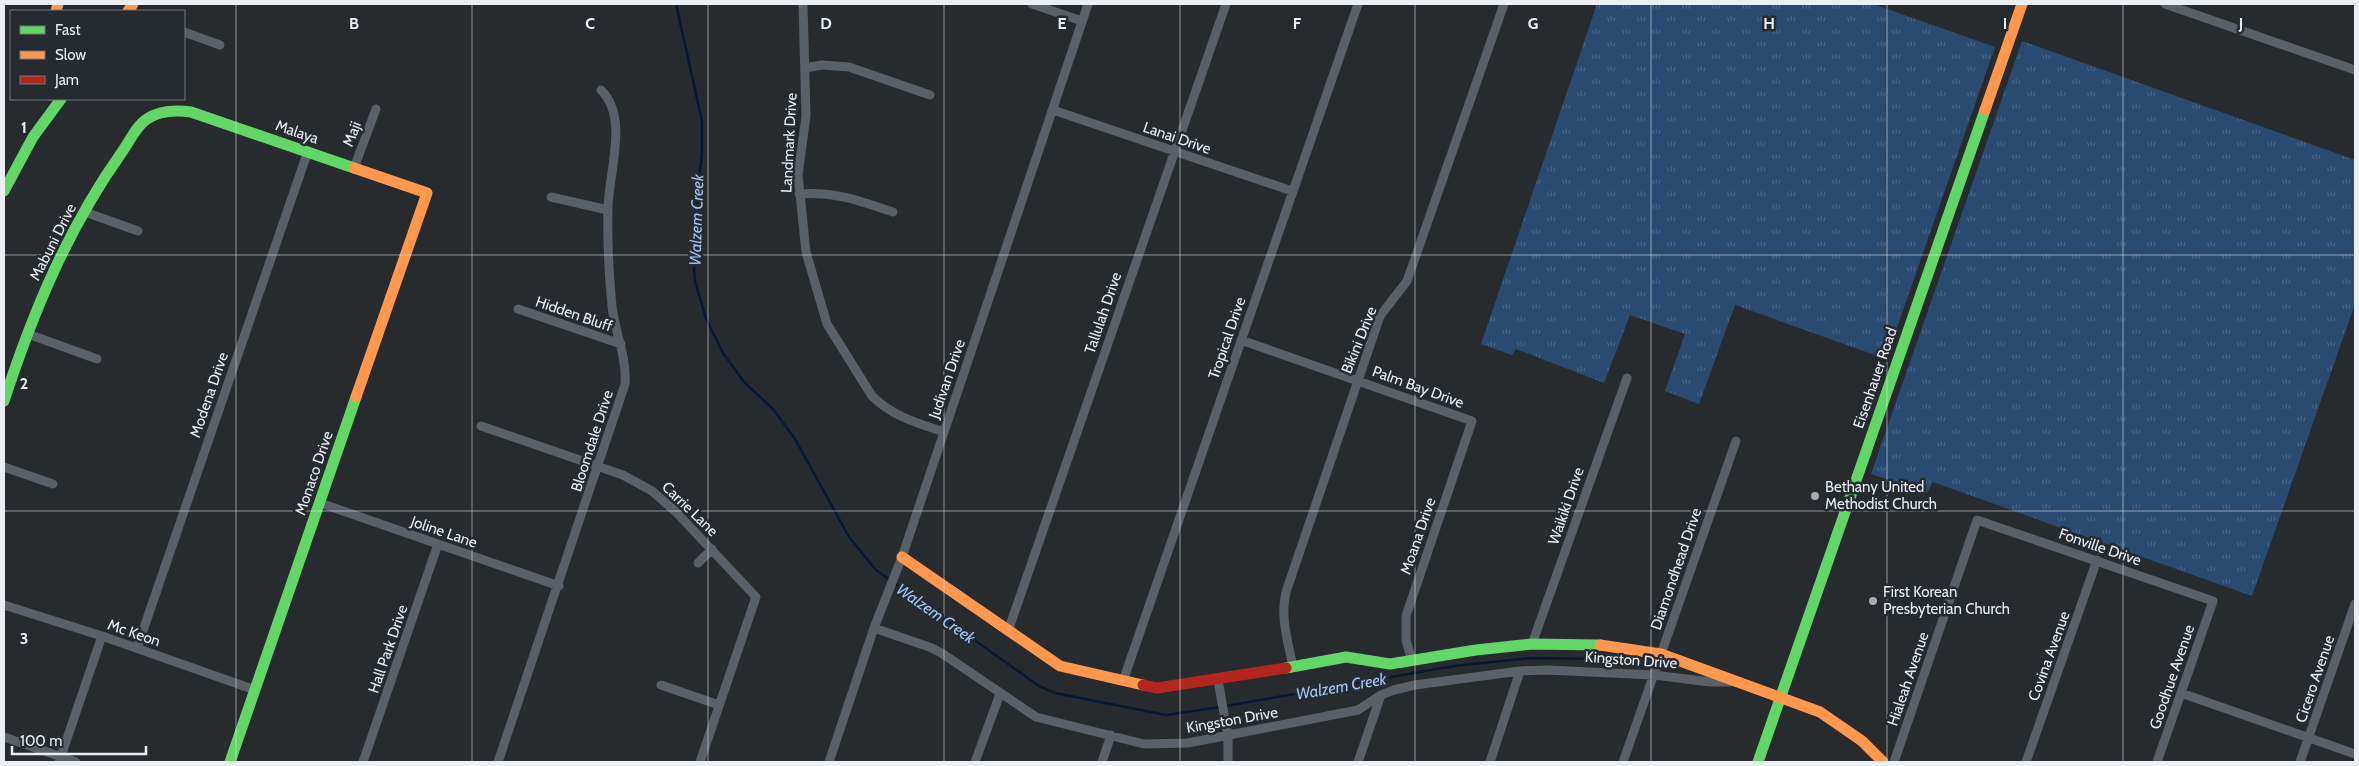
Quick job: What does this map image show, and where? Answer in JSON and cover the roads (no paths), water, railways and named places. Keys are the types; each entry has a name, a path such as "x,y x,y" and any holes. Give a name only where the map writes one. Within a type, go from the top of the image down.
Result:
{"street":[{"name":"Landmark Drive","path":"802,4 806,116 799,166 799,194 806,252 830,332 872,396 878,402 901,417 944,432"},
{"path":"1032,4 1082,21"},
{"name":"Judivan Drive","path":"829,762 874,628 902,557 1088,4"},
{"name":"Tallulah Drive","path":"1008,631 1173,151 1226,4"},
{"name":"Tropical Drive","path":"1123,681 1358,4"},
{"name":"Bikini Drive","path":"1293,667 1283,602 1380,316 1407,281 1504,4"},
{"name":"Eisenhauer Road","path":"1758,762 2022,4"},
{"path":"2165,4 2355,70"},
{"path":"185,32 220,45"},
{"path":"805,68 829,64 850,67 930,95"},
{"name":"Bloomdale Drive","path":"498,762 559,586 625,384 626,374 621,344 612,306 608,210 615,145 615,122 608,97 601,90"},
{"path":"4,191 33,137 60,100"},
{"name":"Maji","path":"354,168 376,109"},
{"name":"Malaya","path":"157,113 177,110 191,112 308,150 427,193"},
{"name":"Lanai Drive","path":"1053,110 1292,191"},
{"name":"Mabuni Drive","path":"4,397 52,274 95,192 145,120 157,113"},
{"name":"Modena Drive","path":"137,648 308,150"},
{"path":"799,194 825,192 893,212"},
{"name":"Monaco Drive","path":"230,762 427,193"},
{"path":"551,197 608,210"},
{"path":"85,212 138,231"},
{"name":"Hidden Bluff","path":"518,309 621,344"},
{"path":"28,334 97,359"},
{"name":"Palm Bay Drive","path":"1241,340 1472,421"},
{"name":"Waikiki Drive","path":"1532,644 1626,378"},
{"name":"Moana Drive","path":"1412,661 1406,640 1406,616 1472,421"},
{"name":"Carrie Lane","path":"480,426 623,475 652,491 712,550 756,597 719,704"},
{"name":"Diamondhead Drive","path":"1623,762 1736,441"},
{"path":"4,468 53,484"},
{"name":"Joline Lane","path":"320,503 559,586"},
{"name":"Fonville Drive","path":"1977,520 2213,601"},
{"name":"Hialeah Avenue","path":"1894,762 1977,520"},
{"name":"Hall Park Drive","path":"363,762 438,544"},
{"name":"Carrie Lane","path":"698,563 712,550"},
{"name":"Kingston Drive","path":"902,557 1060,666 1123,681 1157,688 1218,680 1346,657 1390,664 1476,650 1532,644 1612,645 1661,654 1712,671 1733,682 1820,712 1862,741 1883,762"},
{"name":"Covina Avenue","path":"2026,762 2098,560"},
{"name":"Goodhue Avenue","path":"2157,762 2213,601"},
{"name":"Cicero Avenue","path":"2300,762 2355,604"},
{"name":"Mc Keon","path":"4,605 102,636 255,690"},
{"name":"Kingston Drive","path":"874,628 932,648 1000,694 1043,720 1111,735 1133,742 1158,745 1188,743 1228,736 1358,710 1381,696 1415,686 1520,671 1547,670 1654,675 1710,682 1733,682"},
{"path":"60,760 102,636"},
{"path":"1490,762 1520,671"},
{"path":"1218,680 1228,736 1228,762"},
{"path":"661,685 719,704 700,762"},
{"path":"2181,693 2355,754"},
{"path":"975,762 1000,694"},
{"path":"1358,762 1381,696"},
{"path":"1102,762 1111,735"},
{"path":"4,737 60,760 76,762"}],"waterway":[{"name":"Walzem Creek","path":"676,4 702,121 702,154 692,241 695,281 706,319 723,353 744,382 773,409 795,439 849,537 876,570 1039,686 1055,693 1166,715 1221,707"},
{"name":"Walzem Creek","path":"1226,706 1454,666 1530,658 1603,659"}],"place":[{"name":"Bethany United Methodist Church","path":"1815,496"},
{"name":"First Korean Presbyterian Church","path":"1873,601"}]}
